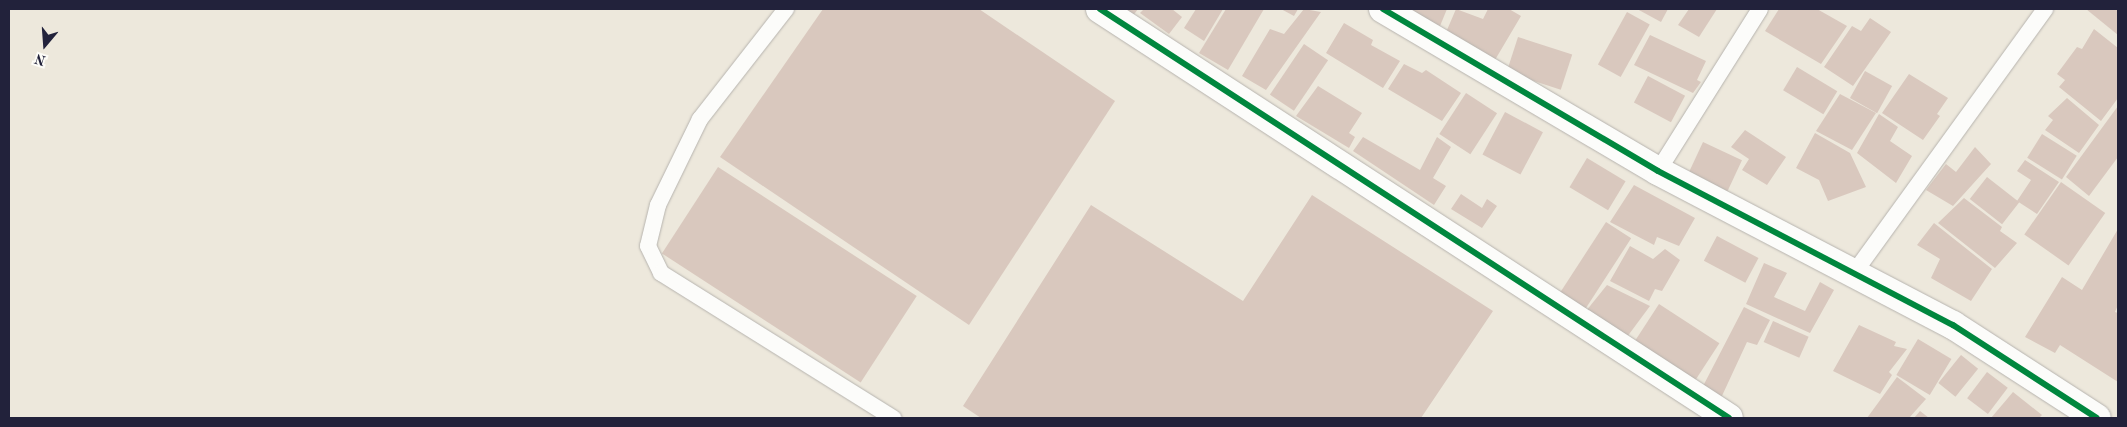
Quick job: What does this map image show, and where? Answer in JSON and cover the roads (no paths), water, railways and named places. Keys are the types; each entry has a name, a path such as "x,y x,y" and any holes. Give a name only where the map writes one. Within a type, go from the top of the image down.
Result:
{"street":[{"path":"1100,9 1729,418"},
{"path":"1383,9 1658,171 1953,325 2097,418"}],"lane":[{"path":"786,9 700,119 658,205 648,246 661,273 894,418"},
{"path":"1658,171 1760,9"},
{"path":"1854,273 2045,9"}]}
